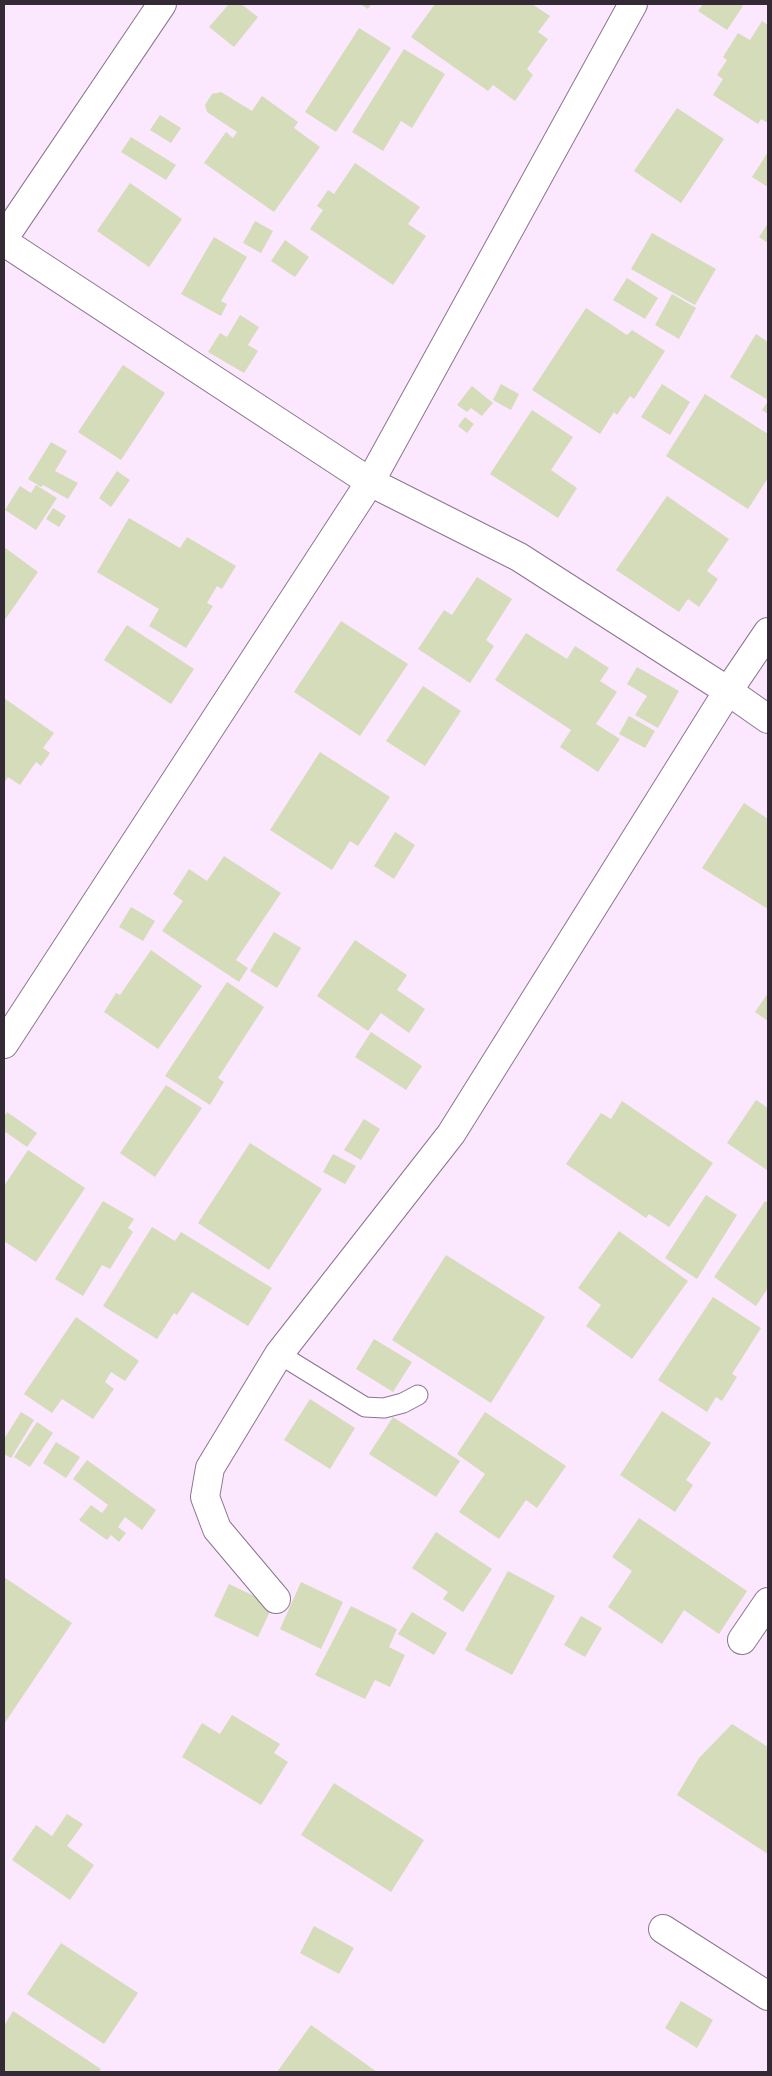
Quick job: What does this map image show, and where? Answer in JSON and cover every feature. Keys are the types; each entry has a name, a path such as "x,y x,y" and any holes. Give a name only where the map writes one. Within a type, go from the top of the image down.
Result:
{"street":[{"path":"162,4 4,240 370,482 519,557 728,691 768,719"},
{"path":"4,1044 370,482 633,4"},
{"path":"276,1599 217,1529 205,1497 210,1468 279,1354 451,1134 728,691 768,632"},
{"path":"742,1640 768,1602"},
{"path":"663,1929 768,1996"}],"lane":[{"path":"279,1354 365,1407 384,1408 403,1403 418,1396"}],"building":[{"path":"229,4 241,4 258,17 234,47 209,27"},
{"path":"360,4 371,4 368,9"},
{"path":"435,4 532,4 550,16 538,32 548,39 527,69 533,75 515,101 493,85 488,91 411,37"},
{"path":"703,4 739,4 743,6 727,30 698,11"},
{"path":"762,21 768,25 768,123 761,119 758,124 713,95 723,79 717,75 727,60 723,57 738,33 750,40"},
{"path":"359,28 391,48 336,132 305,112"},
{"path":"404,49 445,74 412,128 401,121 383,151 352,132"},
{"path":"221,92 252,111 262,96 298,122 294,128 320,147 274,212 204,163 226,132 233,138 237,132 207,112 205,105 212,94"},
{"path":"677,108 724,139 681,203 634,171"},
{"path":"160,115 181,128 171,143 150,130"},
{"path":"131,137 176,165 166,180 121,152"},
{"path":"768,152 768,187 752,177"},
{"path":"355,163 420,207 408,224 426,236 393,285 310,229 323,210 317,206 328,190 334,194"},
{"path":"130,183 182,219 149,267 97,231"},
{"path":"255,221 273,231 261,253 243,243"},
{"path":"768,223 768,243 759,237"},
{"path":"652,233 716,269 695,305 631,269"},
{"path":"214,237 247,257 221,301 227,304 221,316 181,294"},
{"path":"285,240 309,257 295,277 271,261"},
{"path":"627,278 658,298 645,319 613,300"},
{"path":"672,294 696,308 679,339 655,325"},
{"path":"586,308 627,335 632,330 665,351 634,399 630,396 617,415 614,412 600,434 532,390"},
{"path":"240,315 259,327 248,345 258,351 244,373 208,352 220,333 227,337"},
{"path":"756,334 768,342 768,400 730,377"},
{"path":"123,365 165,393 121,460 78,432"},
{"path":"501,384 519,394 511,410 493,400"},
{"path":"662,384 690,402 670,435 641,417"},
{"path":"472,386 493,403 482,416 471,408 467,412 457,405"},
{"path":"705,394 768,434 768,478 748,509 666,456"},
{"path":"768,401 768,414 762,410"},
{"path":"532,410 573,437 551,470 577,488 558,518 490,474"},
{"path":"465,417 474,424 467,433 458,426"},
{"path":"51,442 67,451 55,471 78,483 68,499 28,479"},
{"path":"117,471 130,480 111,507 99,498"},
{"path":"36,485 57,498 36,530 5,510 20,486 31,493"},
{"path":"667,496 729,539 707,571 718,579 699,607 688,599 679,612 616,570"},
{"path":"53,508 66,516 59,527 46,519"},
{"path":"129,518 180,548 187,537 236,566 222,589 217,586 207,603 213,606 186,648 149,626 159,609 97,572"},
{"path":"4,547 38,572 4,621"},
{"path":"477,577 512,599 486,640 494,646 470,683 418,649 444,610 452,615"},
{"path":"341,621 408,664 360,736 294,692"},
{"path":"127,625 194,669 171,704 104,660"},
{"path":"526,633 567,659 575,646 609,668 600,681 617,692 596,724 620,739 598,772 560,747 571,730 495,680"},
{"path":"637,667 679,691 658,728 635,715 647,696 627,684"},
{"path":"423,686 461,711 425,766 386,741"},
{"path":"4,698 54,733 43,748 50,753 41,766 36,762 20,785 8,777 4,783"},
{"path":"629,716 655,731 645,748 619,734"},
{"path":"320,752 390,797 358,846 350,841 332,870 270,830"},
{"path":"744,803 768,819 768,909 702,868"},
{"path":"395,832 415,845 394,879 374,866"},
{"path":"224,856 281,893 236,960 248,968 239,982 162,931 183,901 173,894 189,869 207,881"},
{"path":"131,907 155,921 143,941 119,927"},
{"path":"274,932 301,948 277,988 250,971"},
{"path":"355,940 407,975 397,990 425,1009 409,1033 381,1013 368,1031 317,996"},
{"path":"151,950 202,986 158,1049 104,1012 116,993 120,995"},
{"path":"227,982 264,1007 218,1078 224,1082 210,1105 165,1076"},
{"path":"768,993 768,1021 755,1012"},
{"path":"371,1032 422,1066 406,1090 355,1057"},
{"path":"166,1085 202,1108 155,1177 120,1153"},
{"path":"756,1100 768,1108 767,1170 727,1143"},
{"path":"622,1101 713,1163 669,1227 649,1214 646,1218 566,1164 601,1113 611,1119"},
{"path":"7,1112 37,1133 27,1147 4,1131 4,1117"},
{"path":"364,1119 380,1129 361,1160 344,1150"},
{"path":"250,1143 322,1189 269,1270 198,1223"},
{"path":"28,1150 85,1188 36,1262 4,1241 4,1186"},
{"path":"333,1154 356,1166 345,1184 323,1172"},
{"path":"706,1195 737,1215 697,1279 665,1258"},
{"path":"103,1201 134,1219 128,1228 133,1232 110,1269 102,1265 83,1296 55,1279"},
{"path":"765,1201 768,1203 768,1288 756,1306 714,1277"},
{"path":"152,1227 175,1241 181,1232 272,1288 248,1326 192,1292 177,1315 174,1313 157,1339 103,1306"},
{"path":"619,1231 688,1281 632,1359 586,1326 601,1305 578,1288"},
{"path":"446,1255 545,1317 491,1403 392,1340"},
{"path":"713,1297 761,1328 732,1374 737,1377 722,1401 716,1397 707,1412 658,1380"},
{"path":"76,1317 139,1361 125,1381 111,1372 105,1382 114,1389 93,1419 62,1399 52,1413 24,1394"},
{"path":"374,1339 412,1362 393,1392 356,1369"},
{"path":"310,1399 355,1428 330,1469 284,1440"},
{"path":"662,1411 711,1443 686,1480 693,1485 675,1512 620,1475"},
{"path":"21,1412 34,1420 11,1458 4,1454 4,1439"},
{"path":"485,1412 566,1466 537,1508 526,1500 499,1539 459,1512 485,1474 457,1454"},
{"path":"393,1417 460,1461 436,1497 369,1454"},
{"path":"37,1422 53,1433 30,1467 14,1457"},
{"path":"56,1442 80,1457 66,1478 43,1463"},
{"path":"87,1460 156,1510 142,1530 125,1517 118,1527 126,1533 119,1542 111,1535 107,1540 79,1520 91,1505 102,1513 108,1505 73,1479"},
{"path":"639,1518 747,1591 719,1634 684,1610 662,1644 608,1607 632,1571 612,1557"},
{"path":"436,1532 492,1569 463,1612 443,1599 448,1592 412,1568"},
{"path":"508,1571 555,1596 512,1675 465,1650"},
{"path":"4,1577 72,1623 4,1724"},
{"path":"301,1582 343,1602 321,1649 280,1629"},
{"path":"229,1584 273,1605 258,1637 214,1616"},
{"path":"351,1606 397,1629 389,1647 405,1655 390,1687 375,1680 365,1699 315,1675"},
{"path":"412,1612 447,1633 434,1655 398,1634"},
{"path":"581,1616 602,1628 585,1657 564,1645"},
{"path":"232,1715 280,1744 274,1753 288,1762 261,1805 182,1757 202,1723 220,1734"},
{"path":"732,1724 768,1747 768,1854 677,1795 699,1758"},
{"path":"334,1783 424,1840 391,1892 301,1835"},
{"path":"67,1814 83,1824 67,1846 94,1865 70,1900 12,1860 36,1825 52,1836"},
{"path":"314,1926 354,1948 339,1974 300,1953"},
{"path":"61,1943 138,1993 104,2044 27,1994"},
{"path":"681,2001 713,2020 697,2048 665,2028"},
{"path":"13,2011 101,2069 99,2072 4,2072 4,2026"},
{"path":"311,2025 377,2072 277,2072"}]}
